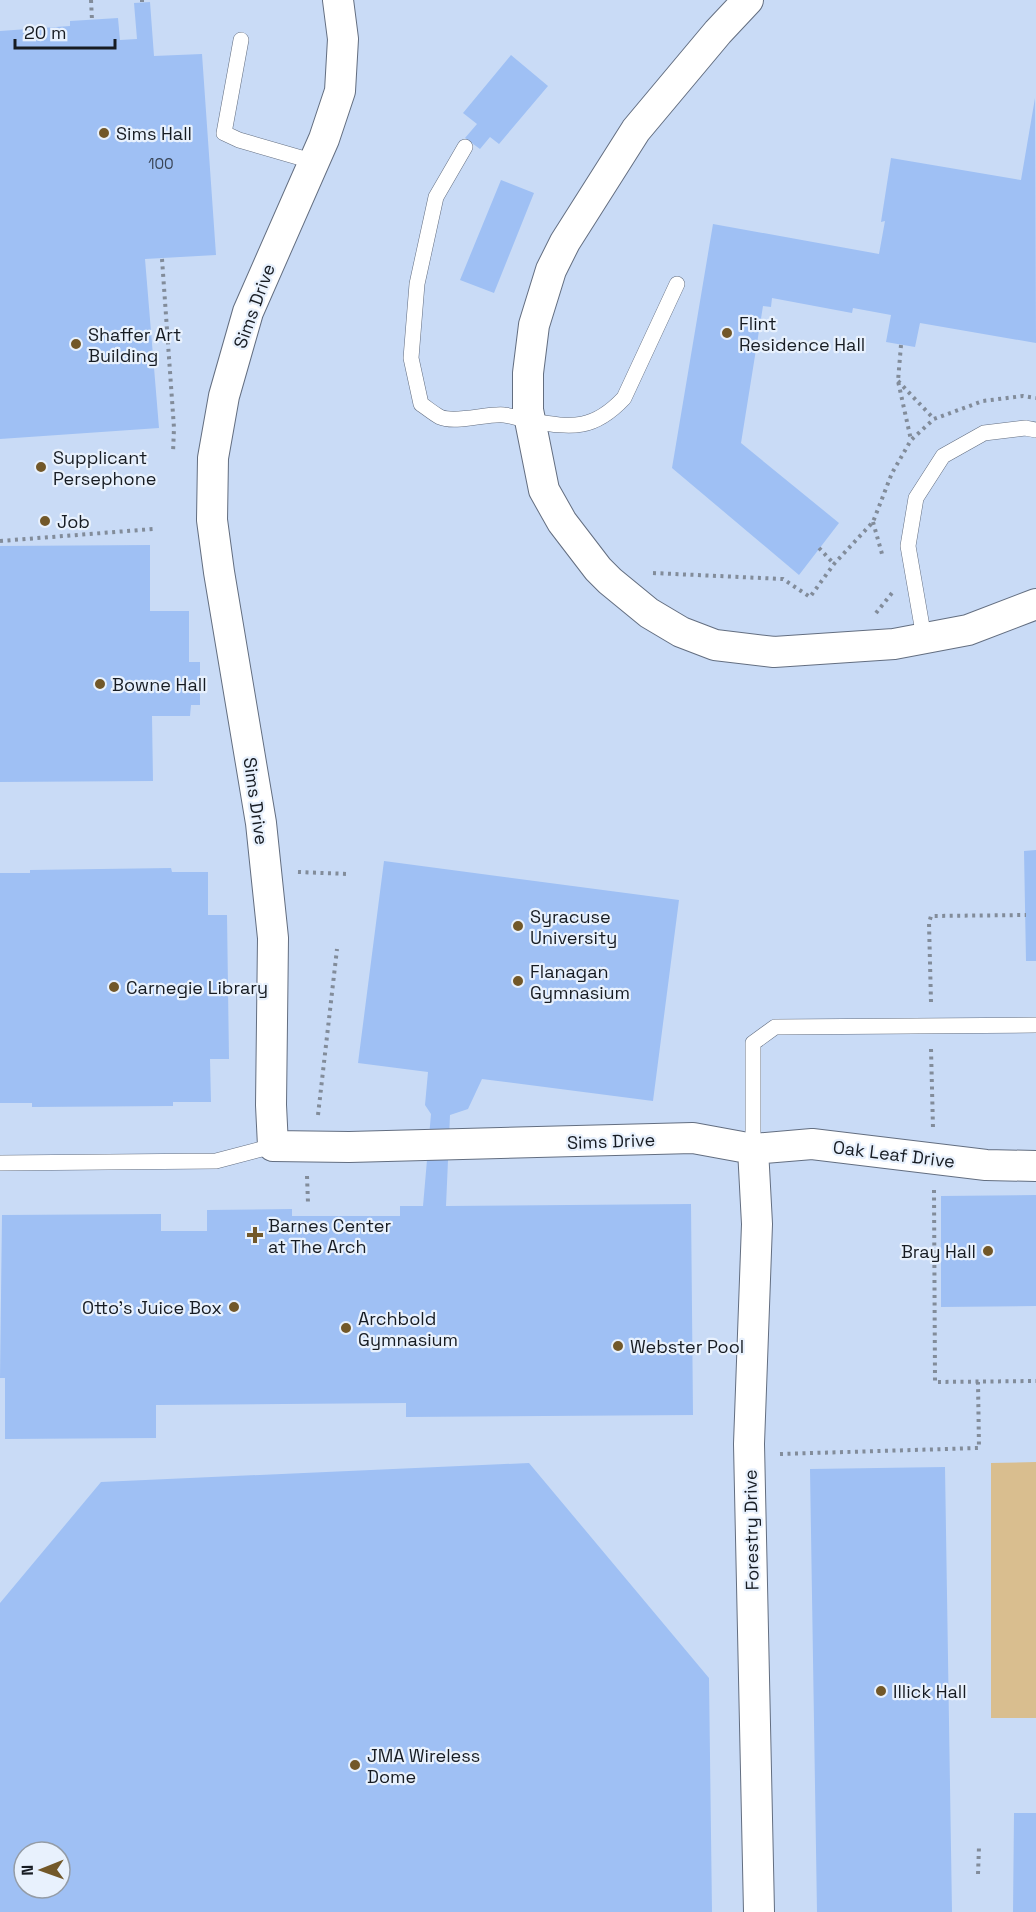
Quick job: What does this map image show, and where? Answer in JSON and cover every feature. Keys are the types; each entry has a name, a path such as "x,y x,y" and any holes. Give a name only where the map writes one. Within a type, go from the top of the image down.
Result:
{"street":[{"name":"Sims Drive","path":"338,0 343,39 340,91 315,162 248,312 224,396 213,458 213,531 261,823 273,938 271,1105 273,1146 349,1147 693,1138 753,1149"},
{"path":"748,0 718,32 636,130 565,242 551,270 534,325 528,373 528,410 544,490 562,522 610,581 649,613 681,632 715,645 774,652 894,644 968,630 1036,604"},
{"name":"Oak Leaf Drive","path":"753,1149 812,1144 986,1165 1036,1166"},
{"name":"Forestry Drive","path":"753,1149 757,1224 749,1454 759,1912"}],"lane":[{"path":"241,40 224,133 239,140 315,162"},
{"path":"465,147 436,197 417,284 411,358 421,404 442,418 504,415 570,426 592,422 610,413 624,398 677,284"},
{"path":"924,638 908,546 916,498 943,456 984,433 1025,428 1036,430"},
{"path":"753,1149 753,1043 775,1027 1036,1025"},
{"path":"0,1163 216,1161 273,1146"}],"path":[{"path":"91,0 92,20"},
{"path":"162,259 174,428 172,453"},
{"path":"901,345 898,381 911,440"},
{"path":"898,381 934,420"},
{"path":"652,573 783,579 810,597 834,564 873,522 892,473 911,440 934,420 983,401 1023,396 1036,398"},
{"path":"873,522 884,563"},
{"path":"0,541 153,529"},
{"path":"819,548 834,564"},
{"path":"872,619 892,593 890,583"},
{"path":"294,872 349,874"},
{"path":"933,1159 932,971 928,923 931,916 1026,915"},
{"path":"318,1119 337,949"},
{"path":"307,1175 308,1203"},
{"path":"934,1215 935,1382 1036,1381"},
{"path":"749,1454 800,1455 979,1448 978,1382"},
{"path":"978,1874 979,1847"}],"shaded area":[{"name":"Syracuse University","path":"0,0 1036,0 1036,1912 0,1912"},
{"path":"1036,1462 1036,1718 991,1718 991,1463"}],"building":[{"path":"150,2 154,56 202,54 216,255 145,259 159,428 0,439 0,31 70,26 70,21 118,18 120,40 137,39 134,3"},
{"path":"511,55 548,86 499,144 490,137 480,149 465,138 477,124 463,113"},
{"name":"Flint Residence Hall","path":"1035,98 1036,343 920,323 915,347 886,342 891,315 853,308 852,313 772,298 771,307 763,306 741,443 839,523 799,575 672,468 713,224 879,254 885,221 881,222 891,158 1021,180"},
{"path":"501,180 534,193 494,293 460,280"},
{"name":"Bowne Hall","path":"150,545 150,611 189,611 189,662 200,662 200,705 191,705 190,716 152,716 153,781 0,782 0,546"},
{"path":"1036,850 1036,961 1026,961 1024,851"},
{"name":"Archbold Gymnasium","path":"384,861 679,900 653,1101 482,1079 468,1109 450,1115 446,1206 691,1204 693,1415 406,1417 406,1403 156,1405 156,1438 5,1439 5,1378 0,1378 2,1215 161,1214 161,1231 207,1231 207,1210 292,1209 292,1216 400,1216 400,1206 423,1206 431,1114 425,1105 428,1072 358,1063"},
{"name":"Carnegie Library","path":"171,868 172,872 208,872 208,915 227,915 229,1059 210,1059 211,1102 173,1102 173,1106 32,1107 32,1103 0,1103 0,873 30,873 30,870"},
{"name":"Bray Hall","path":"1036,1195 1036,1306 941,1307 941,1196"},
{"name":"JMA Wireless Dome","path":"529,1463 709,1678 712,1912 0,1912 0,1603 101,1482"},
{"name":"Illick Hall","path":"945,1467 952,1912 817,1912 810,1469"},
{"path":"1014,1813 1036,1813 1036,1912 1013,1912"}],"place":[{"name":"Sims Hall","path":"104,133"},
{"name":"Flint Residence Hall","path":"727,333"},
{"name":"Shaffer Art Building","path":"76,344"},
{"name":"Supplicant Persephone","path":"41,467"},
{"name":"Job","path":"45,521"},
{"name":"Bowne Hall","path":"100,684"},
{"name":"Syracuse University","path":"518,926"},
{"name":"Flanagan Gymnasium","path":"518,981"},
{"name":"Carnegie Library","path":"114,987"},
{"name":"Barnes Center at The Arch","path":"255,1235"},
{"name":"Bray Hall","path":"988,1251"},
{"name":"Otto's Juice Box","path":"234,1307"},
{"name":"Archbold Gymnasium","path":"346,1328"},
{"name":"Webster Pool","path":"618,1346"},
{"name":"Illick Hall","path":"881,1691"},
{"name":"JMA Wireless Dome","path":"355,1765"}]}
